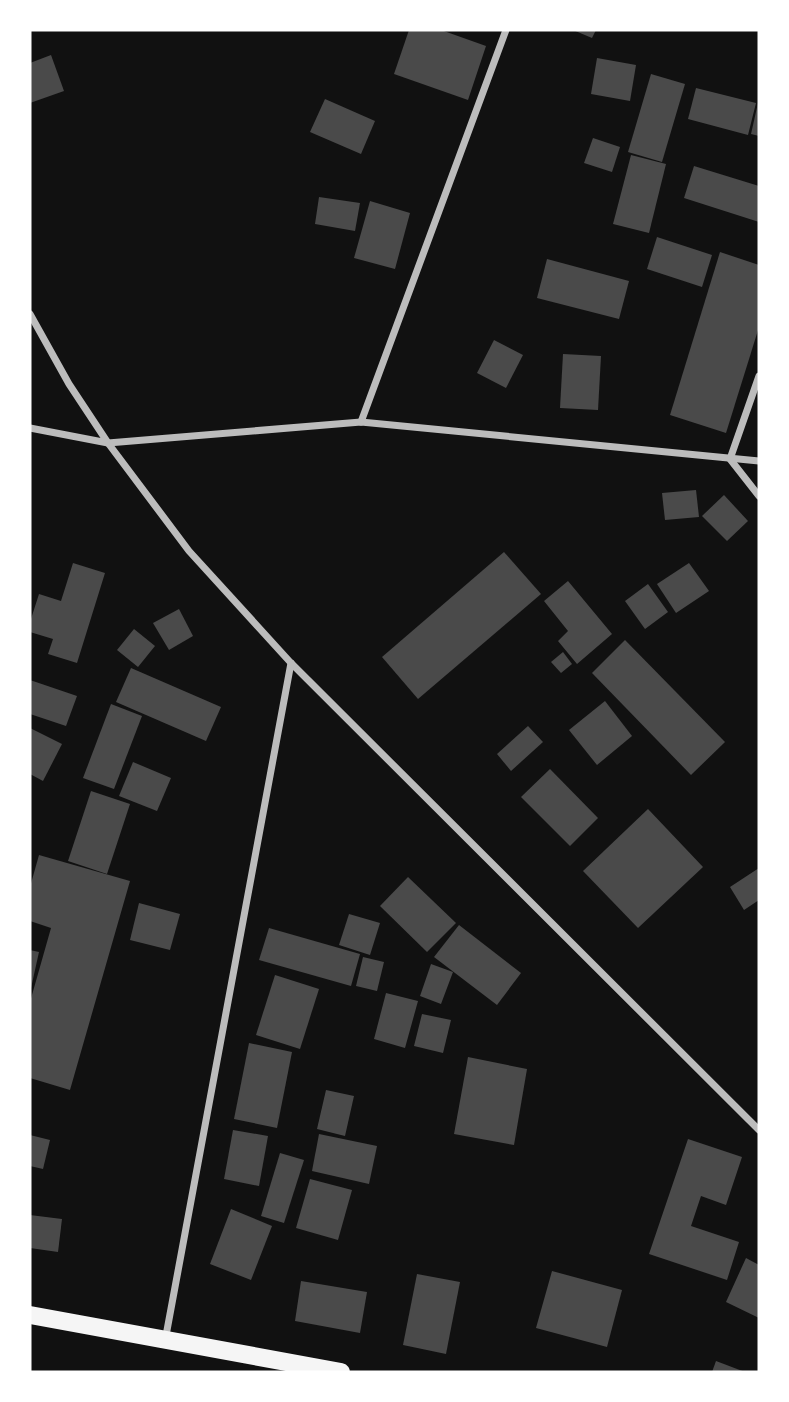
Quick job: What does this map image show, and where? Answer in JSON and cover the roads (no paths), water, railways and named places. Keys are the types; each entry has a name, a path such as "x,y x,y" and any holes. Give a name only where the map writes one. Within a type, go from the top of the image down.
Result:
{"main road":[{"path":"30,1315 341,1372"}],"street":[{"path":"361,422 506,30"},
{"path":"30,314 69,384 108,443 189,551 291,663 759,1130"},
{"path":"730,459 759,376"},
{"path":"30,428 108,443 361,422 759,461"},
{"path":"730,459 759,496"},
{"path":"165,1341 291,663"}]}
